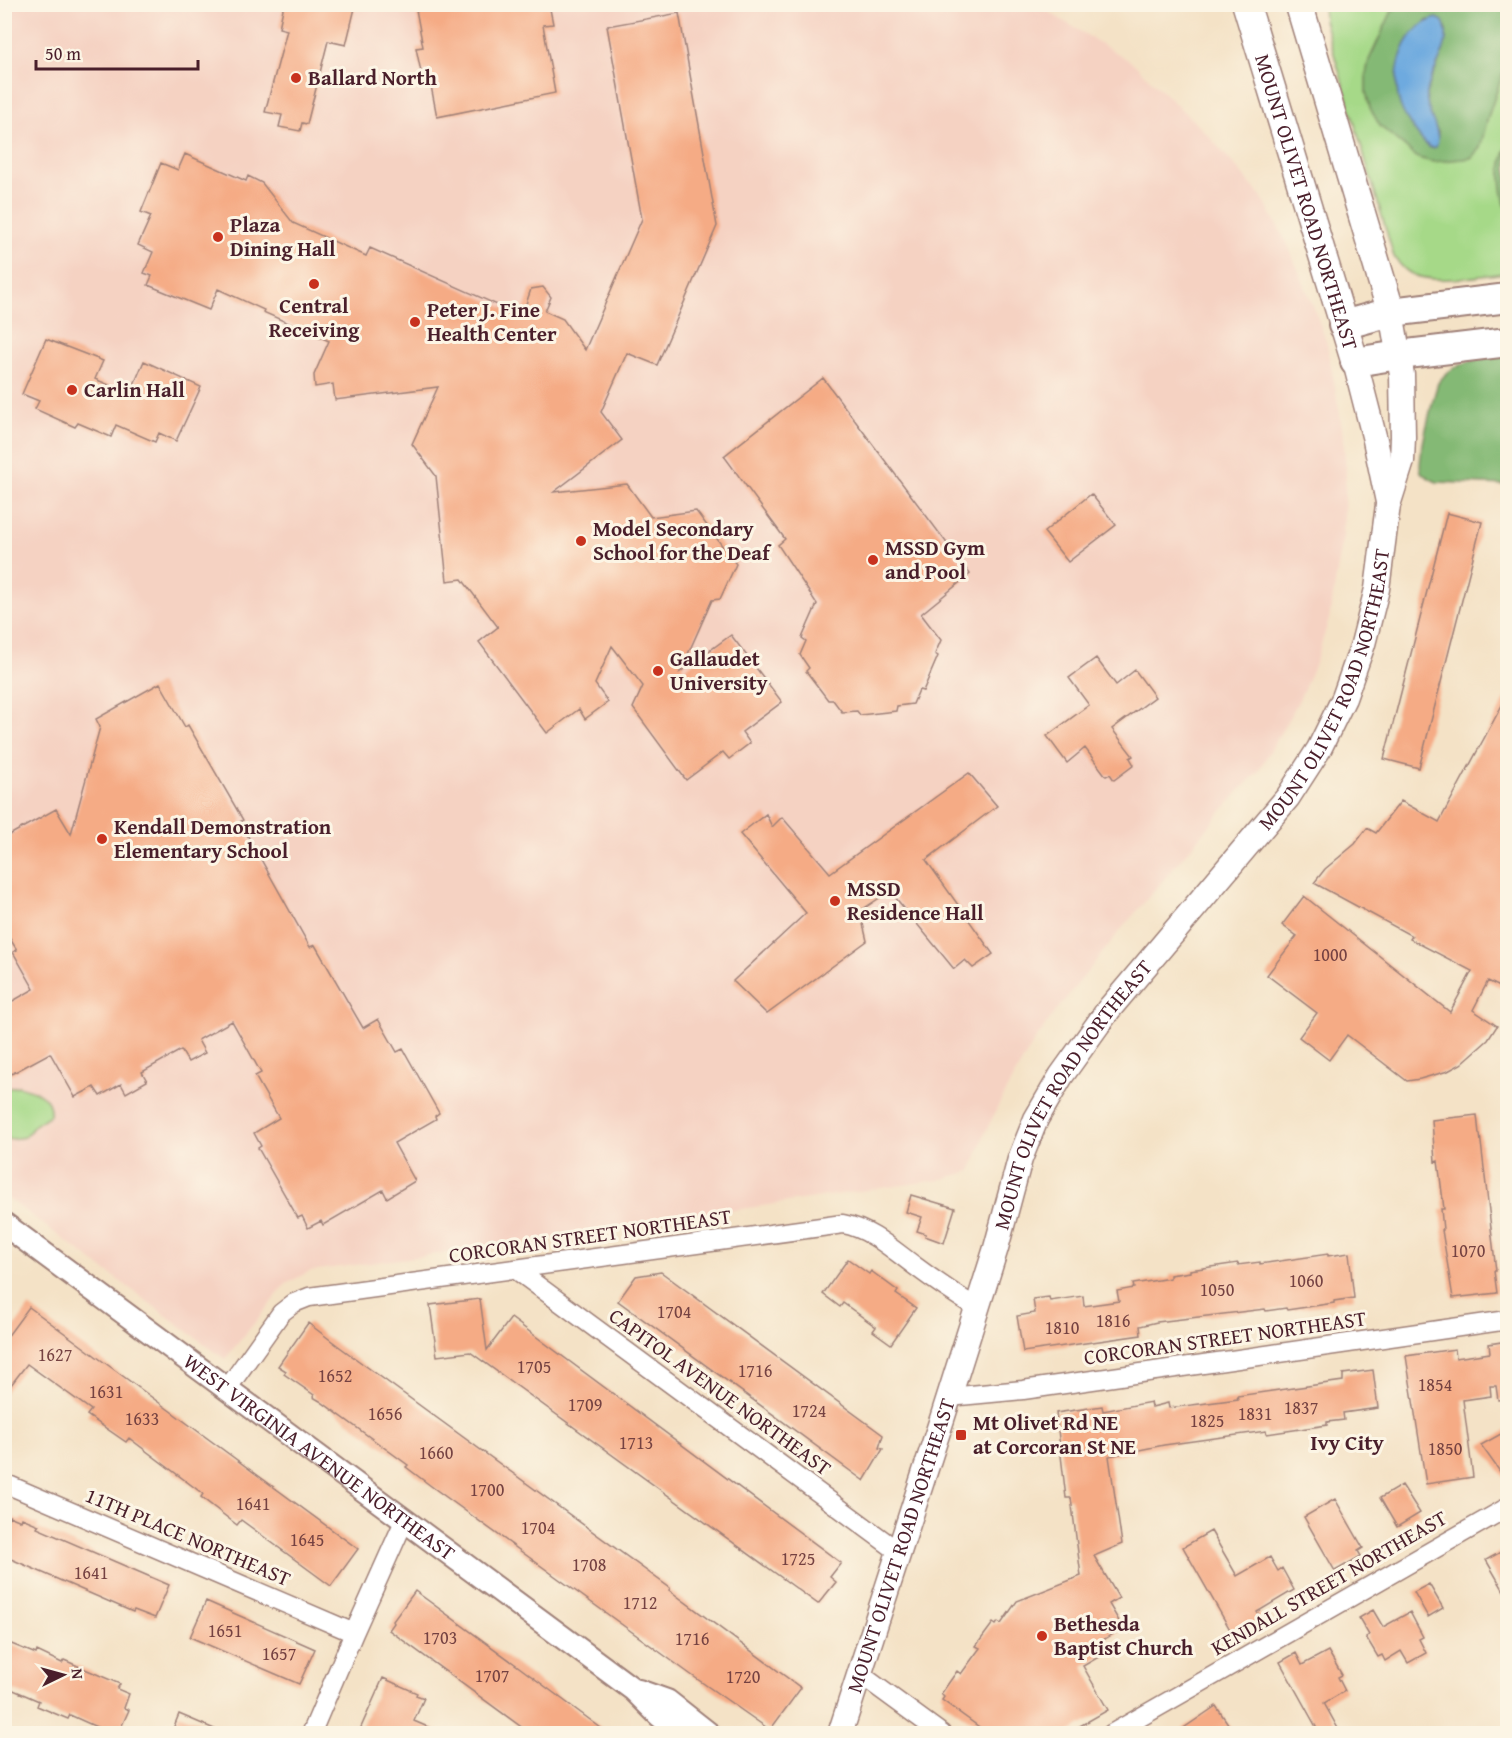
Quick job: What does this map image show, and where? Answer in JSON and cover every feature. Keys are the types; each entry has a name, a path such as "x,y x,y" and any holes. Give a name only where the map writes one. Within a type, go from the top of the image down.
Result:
{"highway":[{"path":"1343,325 1391,312 1508,298"},
{"path":"1354,362 1508,342"}],"main road":[{"name":"MOUNT OLIVET ROAD NORTHEAST","path":"1246,4 1354,362 1388,505"},
{"name":"MOUNT OLIVET ROAD NORTHEAST","path":"840,1734 977,1308 1020,1159 1048,1096 1108,1009 1288,797 1332,724 1355,669 1371,617 1382,562 1388,505 1402,461 1403,408 1399,355 1391,312 1299,4"}],"street":[{"name":"WEST VIRGINIA AVENUE NORTHEAST","path":"4,1224 634,1690 682,1734"},
{"name":"CORCORAN STREET NORTHEAST","path":"227,1389 281,1313 294,1303 309,1297 843,1224 855,1226 874,1236 945,1288 977,1308"},
{"name":"CAPITOL AVENUE NORTHEAST","path":"515,1269 899,1552"},
{"name":"CORCORAN STREET NORTHEAST","path":"949,1397 1023,1390 1508,1320"},
{"name":"11TH PLACE NORTHEAST","path":"4,1483 354,1633"},
{"name":"KENDALL STREET NORTHEAST","path":"1111,1734 1508,1507"},
{"path":"311,1734 405,1520"},
{"path":"860,1674 942,1734"},
{"name":"WEST VIRGINIA AVENUE NORTHEAST","path":"634,1690 667,1701 709,1734"}],"shaded area":[{"name":"Gallaudet University","path":"5,5 1037,5 1133,63 1208,135 1261,196 1287,243 1327,344 1342,427 1346,467 1343,537 1329,619 1316,661 1298,702 1258,772 1239,791 1119,932 1053,1015 1033,1043 1003,1096 985,1133 971,1171 939,1180 513,1244 310,1271 286,1284 225,1359 5,1196"}],"green space":[{"path":"1323,5 1507,5 1508,147 1501,171 1508,218 1507,273 1457,279 1431,279 1410,273 1394,257 1324,20"},
{"path":"1398,5 1498,5 1508,17 1506,64 1480,148 1471,158 1433,162 1418,158 1380,126 1370,108 1366,92 1369,60 1392,11","holes":["1428,20 1446,27 1442,54 1428,90 1427,102 1430,116 1438,132 1436,147 1431,148 1427,145 1410,38"]},
{"path":"1507,147 1507,212 1501,179 1502,163"},
{"path":"1507,355 1507,485 1437,482 1421,472 1421,456 1426,429 1438,383 1452,369 1460,365 1478,359"},
{"path":"18,1086 41,1094 48,1103 50,1115 35,1125 25,1137 5,1140 5,1089"}],"water":[{"path":"1437,18 1443,21 1446,39 1427,93 1428,108 1438,135 1436,147 1431,148 1420,138 1404,114 1397,85 1401,56 1406,43 1425,23"}],"building":[{"name":"Ballard North","path":"284,4 356,4 346,45 328,41 307,124 302,123 300,131 279,127 282,115 265,112 287,30 279,28"},
{"path":"415,4 549,4 553,24 543,25 555,93 437,117 428,70 421,72 416,48 423,47"},
{"path":"679,13 717,226 657,365 627,353 601,412 622,440 554,492 627,484 651,517 696,511 736,564 720,599 712,600 680,672 731,635 782,702 742,732 750,743 729,759 723,752 686,780 633,708 643,686 612,646 595,684 608,702 585,719 579,709 547,733 479,642 498,627 462,579 447,581 436,476 412,444 438,387 335,400 333,384 315,387 314,375 329,341 218,289 209,310 148,285 152,276 144,273 153,252 138,245 151,216 141,212 161,163 178,170 185,154 246,181 248,176 262,183 293,223 366,256 370,248 522,316 531,289 543,287 551,297 545,311 563,319 585,350 642,219 607,26"},
{"name":"Carlin Hall","path":"46,339 103,361 95,379 130,394 144,361 201,387 176,441 159,433 155,442 116,425 111,437 78,423 75,427 35,409 39,401 22,394"},
{"name":"MSSD Gym and Pool","path":"823,378 970,574 921,614 941,640 935,654 938,656 923,691 919,690 913,704 897,706 896,711 860,715 857,711 842,712 833,700 828,700 806,671 809,668 800,655 806,641 802,638 817,604 778,545 785,539 724,456"},
{"path":"1091,494 1116,525 1068,562 1044,532"},
{"path":"1447,513 1482,522 1419,768 1384,759"},
{"path":"1096,658 1116,685 1135,670 1155,697 1112,729 1133,756 1130,758 1134,765 1114,780 1110,774 1106,776 1085,748 1067,763 1047,736 1089,705 1069,678"},
{"path":"160,683 185,727 188,725 243,820 240,822 310,947 315,945 363,1028 378,1019 397,1052 403,1049 439,1113 435,1116 436,1119 394,1143 415,1181 387,1198 383,1190 323,1225 321,1221 308,1228 302,1216 298,1218 258,1148 261,1146 254,1133 279,1118 255,1076 261,1073 232,1021 198,1040 205,1053 188,1062 181,1050 142,1072 147,1081 126,1093 121,1084 100,1096 94,1087 75,1097 50,1053 4,1078 4,1006 34,989 13,952 17,950 4,929 4,838 56,809 71,834 100,727 96,719"},
{"path":"1508,694 1508,991 1488,981 1473,1010 1497,1026 1488,1040 1461,1064 1448,1071 1420,1079 1407,1081 1347,1035 1329,1060 1299,1037 1317,1013 1267,975 1297,936 1282,925 1304,896 1450,1012 1472,971 1410,939 1412,936 1314,883 1325,869 1355,844 1367,828 1376,833 1401,801 1439,822"},
{"name":"MSSD Residence Hall","path":"969,773 997,806 926,860 993,954 973,968 965,960 954,969 890,891 860,911 867,941 767,1014 733,981 806,913 740,834 766,814 772,827 782,817 830,873"},
{"path":"1477,1115 1497,1293 1453,1298 1442,1230 1441,1209 1444,1209 1438,1161 1435,1162 1432,1120"},
{"path":"911,1195 955,1208 944,1243 917,1231 922,1217 906,1212"},
{"path":"1349,1253 1354,1298 1287,1310 1286,1308 1266,1311 1265,1309 1157,1322 1140,1326 1141,1335 1023,1352 1017,1316 1035,1313 1033,1299 1049,1297 1050,1301 1083,1296 1084,1306 1119,1301 1117,1291 1134,1288 1133,1284 1170,1278 1170,1275 1190,1272 1190,1270 1238,1263 1238,1265 1260,1262 1260,1264"},
{"path":"848,1259 869,1274 871,1271 898,1291 896,1294 916,1308 891,1344 873,1331 876,1327 843,1303 840,1307 823,1294"},
{"path":"661,1272 883,1435 879,1448 883,1449 864,1481 618,1301 636,1276"},
{"path":"480,1299 487,1350 511,1318 841,1563 830,1577 836,1582 818,1604 470,1352 437,1356 430,1305"},
{"path":"29,1307 358,1549 331,1586 241,1520 237,1525 201,1497 203,1494 129,1438 126,1442 87,1415 91,1410 27,1364 4,1394 4,1341"},
{"path":"308,1323 670,1588 669,1590 801,1688 770,1730 431,1486 406,1467 408,1465 284,1374 286,1371 278,1366"},
{"path":"1508,1341 1508,1399 1498,1400 1496,1386 1490,1386 1491,1396 1463,1400 1473,1477 1426,1484 1406,1356 1455,1349 1456,1358 1490,1353 1489,1344"},
{"path":"1373,1370 1378,1408 1343,1413 1344,1420 1327,1422 1327,1425 1267,1434 1266,1431 1164,1445 1109,1456 1122,1544 1094,1556 1119,1598 1109,1604 1123,1628 1103,1640 1109,1651 1083,1666 1108,1710 1066,1734 989,1734 942,1700 944,1697 941,1694 957,1671 961,1674 980,1648 976,1646 993,1623 1001,1624 1017,1601 1081,1576 1071,1498 1066,1498 1056,1413 1102,1406 1103,1411 1151,1402 1152,1407 1168,1403 1169,1408 1238,1399 1237,1396 1343,1381 1343,1374"},
{"path":"1508,1430 1508,1483 1481,1445"},
{"path":"1402,1485 1420,1513 1397,1527 1380,1498"},
{"path":"1335,1499 1363,1548 1358,1551 1361,1556 1335,1571 1304,1517"},
{"path":"9,1516 21,1521 22,1518 39,1525 37,1528 169,1585 155,1618 134,1610 133,1612 4,1556 4,1527"},
{"path":"1211,1531 1237,1576 1270,1557 1278,1571 1282,1568 1294,1590 1257,1612 1264,1624 1236,1640 1183,1547"},
{"path":"1508,1548 1508,1598 1486,1560"},
{"path":"1429,1584 1443,1608 1428,1617 1414,1592"},
{"path":"415,1591 609,1734 531,1734 389,1630"},
{"path":"206,1601 315,1649 299,1684 190,1637"},
{"path":"1373,1610 1383,1627 1410,1612 1423,1637 1419,1639 1426,1653 1408,1663 1401,1651 1385,1661 1382,1655 1378,1657 1366,1637 1369,1635 1359,1618"},
{"path":"4,1641 36,1654 37,1651 62,1663 64,1660 120,1684 117,1689 129,1694 124,1708 129,1710 118,1734 112,1734 70,1715 68,1719 37,1706 39,1701 4,1686"},
{"path":"1328,1651 1342,1675 1338,1677 1345,1691 1324,1703 1341,1734 1320,1734 1280,1662 1296,1653 1302,1665"},
{"path":"383,1678 424,1698 414,1721 444,1734 358,1734"},
{"path":"1216,1706 1235,1734 1175,1734"},
{"path":"179,1714 226,1734 171,1734"}],"place":[{"name":"Ballard North","path":"296,78"},
{"name":"Plaza Dining Hall","path":"218,237"},
{"name":"Central Receiving","path":"314,284"},
{"name":"Peter J. Fine Health Center","path":"415,322"},
{"name":"Carlin Hall","path":"72,390"},
{"name":"Model Secondary School for the Deaf","path":"581,541"},
{"name":"MSSD Gym and Pool","path":"873,560"},
{"name":"Gallaudet University","path":"658,671"},
{"name":"Kendall Demonstration Elementary School","path":"102,839"},
{"name":"MSSD Residence Hall","path":"835,901"},
{"name":"Mt Olivet Rd NE at Corcoran St NE","path":"961,1435"},
{"name":"Bethesda Baptist Church","path":"1042,1636"}],"district":[{"name":"Ivy City","path":"1347,1442"}]}
